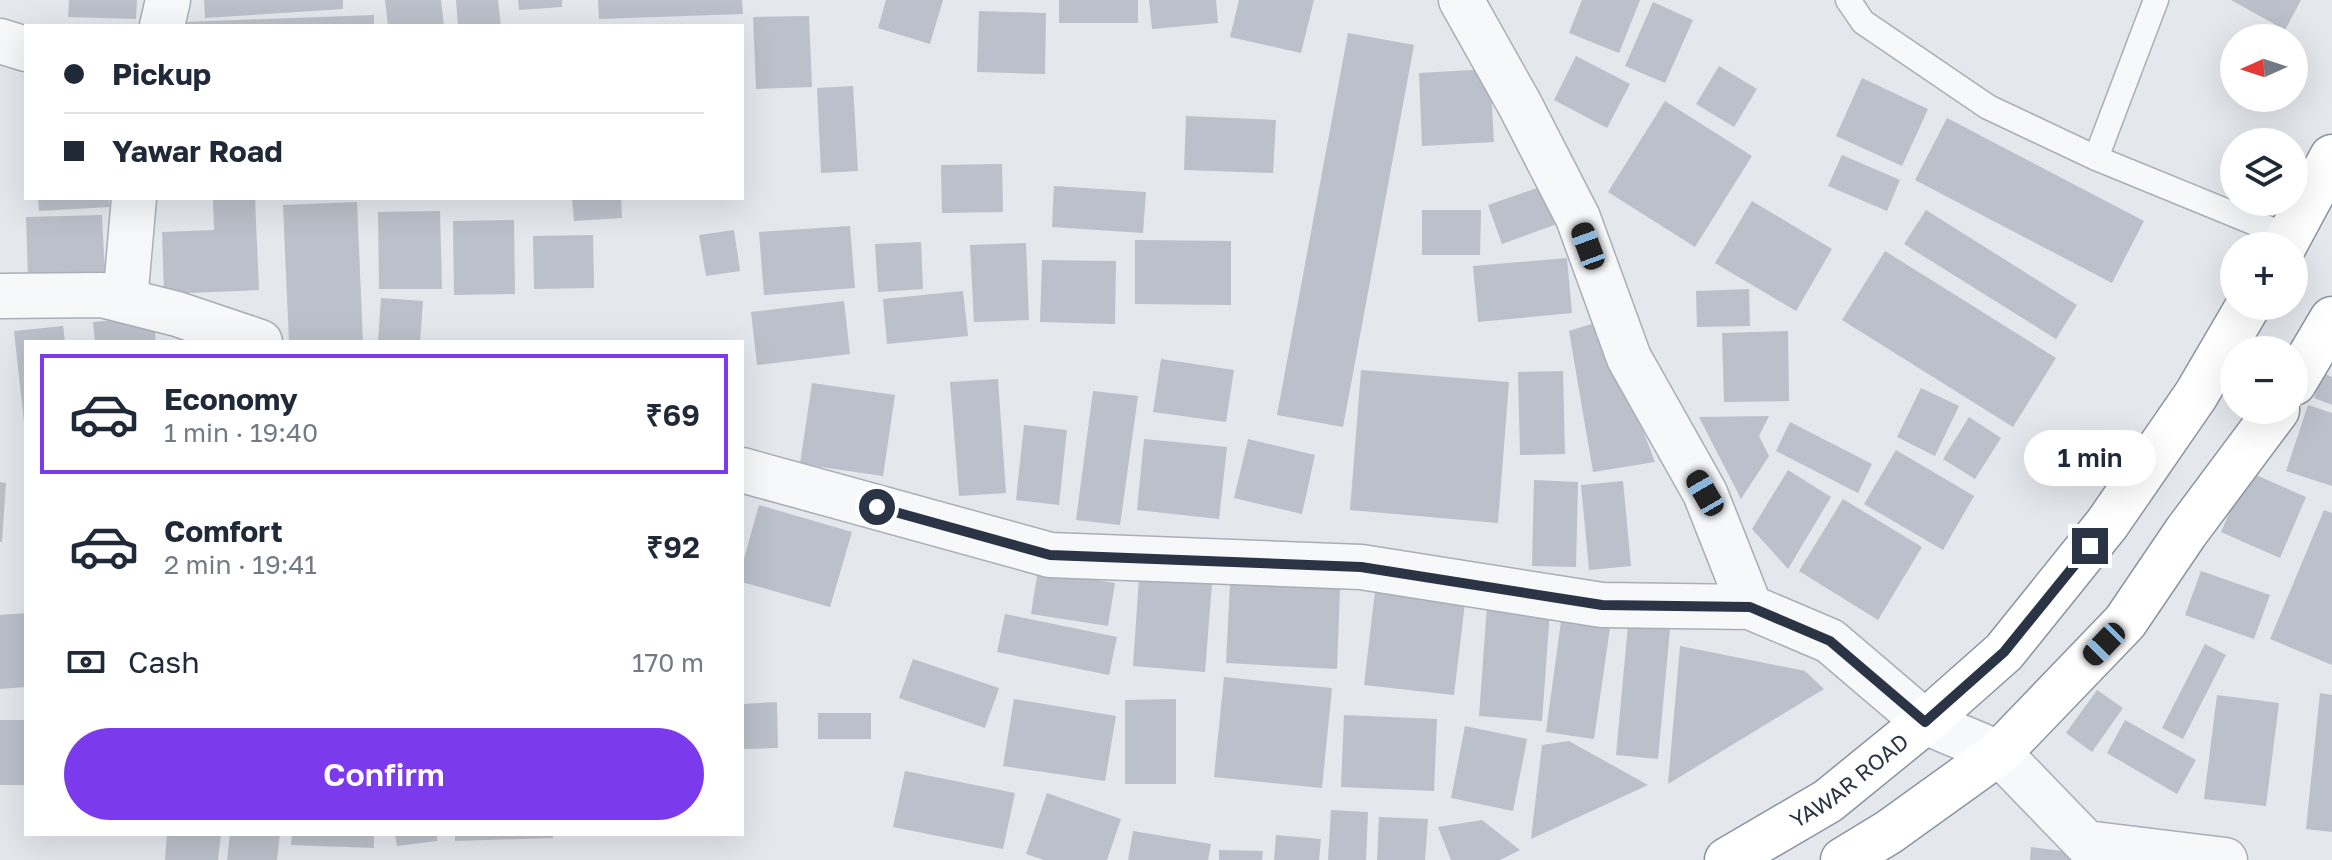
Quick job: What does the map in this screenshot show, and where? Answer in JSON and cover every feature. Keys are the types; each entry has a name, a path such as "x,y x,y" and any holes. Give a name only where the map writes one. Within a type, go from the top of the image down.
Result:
{"highway":[{"path":"2292,232 2332,157"},
{"path":"2308,359 2332,319"},
{"name":"YAWAR ROAD","path":"1727,860 1828,801 2004,652 2107,524 2196,395 2240,320"},
{"path":"1843,860 1889,832 1999,753 2125,622 2186,532 2267,424"}],"street":[{"path":"162,24 168,0"},
{"path":"1461,0 1578,218 1629,358 1705,493 1750,607"},
{"path":"0,41 24,48"},
{"path":"125,301 134,200"},
{"path":"0,296 102,295 177,314 254,340"},
{"path":"744,471 1050,555 1361,567 1602,605 1750,607 1830,641 1925,722 1999,753 2086,843 2143,860"},
{"path":"2086,843 2225,860"}],"lane":[{"path":"1848,0 1863,22 1988,107 2266,232"},
{"path":"2096,158 2156,0"}],"building":[{"path":"69,0 137,0 136,19 68,17"},
{"path":"204,0 343,0 343,9 205,18"},
{"path":"385,0 441,0 444,24 388,24"},
{"path":"456,0 498,0 501,24 458,24"},
{"path":"518,0 562,0 562,7 519,10"},
{"path":"598,0 742,0 743,14 599,19"},
{"path":"886,0 943,0 930,44 878,28"},
{"path":"1059,0 1138,0 1138,23 1059,23"},
{"path":"1149,0 1216,0 1218,23 1152,29"},
{"path":"1239,0 1314,0 1301,53 1230,37"},
{"path":"1582,0 1640,0 1619,53 1569,33"},
{"path":"2231,0 2301,0 2288,24 2274,24"},
{"path":"1653,2 1693,20 1665,83 1625,66"},
{"path":"979,11 1046,13 1045,74 977,72"},
{"path":"374,15 374,24 183,22"},
{"path":"809,16 812,87 756,89 753,17"},
{"path":"1348,33 1414,45 1343,427 1277,415"},
{"path":"1576,56 1630,84 1607,128 1554,100"},
{"path":"1719,66 1757,89 1734,127 1696,104"},
{"path":"1490,69 1494,142 1422,146 1419,73"},
{"path":"1862,78 1928,109 1902,166 1836,136"},
{"path":"853,86 858,171 821,173 817,88"},
{"path":"1665,101 1752,156 1695,247 1608,192"},
{"path":"1186,116 1276,120 1273,173 1184,170"},
{"path":"1947,118 2144,221 2112,283 1915,180"},
{"path":"1842,155 1900,180 1887,211 1828,186"},
{"path":"1002,164 1003,212 942,213 941,165"},
{"path":"1054,186 1146,192 1143,233 1052,227"},
{"path":"1543,186 1557,224 1502,244 1488,205"},
{"path":"38,200 109,200 110,207 39,211"},
{"path":"213,200 255,200 259,290 164,294 162,232 214,230"},
{"path":"572,200 621,200 622,218 574,221"},
{"path":"1752,201 1832,249 1796,311 1715,263"},
{"path":"357,202 363,340 289,340 283,205"},
{"path":"1422,210 1481,210 1480,255 1422,255"},
{"path":"1926,210 2077,305 2056,339 1904,244"},
{"path":"440,211 442,289 379,289 378,212"},
{"path":"102,215 105,275 28,277 26,217"},
{"path":"514,220 515,294 454,295 453,221"},
{"path":"850,226 855,288 764,295 759,232"},
{"path":"734,230 740,271 706,276 699,235"},
{"path":"593,235 594,288 534,289 533,236"},
{"path":"1135,240 1231,241 1231,305 1135,304"},
{"path":"921,242 923,289 878,292 875,244"},
{"path":"1026,243 1029,320 974,322 970,245"},
{"path":"1885,251 2056,358 2013,427 1842,320"},
{"path":"1567,258 1572,313 1478,322 1473,266"},
{"path":"1042,260 1116,261 1115,324 1040,322"},
{"path":"1749,289 1750,326 1697,327 1696,291"},
{"path":"963,291 968,336 887,344 883,299"},
{"path":"381,298 423,301 420,340 378,340"},
{"path":"844,301 850,354 757,365 751,312"},
{"path":"153,316 156,340 95,340 93,322"},
{"path":"1601,321 1655,462 1593,472 1569,331"},
{"path":"63,326 65,340 24,340 24,422 14,331"},
{"path":"1788,331 1789,401 1724,402 1722,333"},
{"path":"1161,359 1234,370 1226,422 1153,412"},
{"path":"1361,370 1509,382 1498,523 1350,510"},
{"path":"1563,371 1565,454 1520,455 1518,372"},
{"path":"2323,373 2332,377 2332,405 2314,398"},
{"path":"998,379 1006,493 959,496 950,382"},
{"path":"812,383 895,395 883,476 800,464"},
{"path":"1921,388 1959,406 1935,456 1897,437"},
{"path":"1093,391 1138,396 1120,525 1076,520"},
{"path":"2308,405 2332,413 2332,486 2286,471 2302,424 2308,424"},
{"path":"1769,416 1759,436 1769,456 1741,499 1699,417"},
{"path":"1969,417 2001,438 1975,479 1943,459"},
{"path":"1790,422 1872,464 1858,493 1776,451"},
{"path":"1024,425 1067,430 1059,505 1016,500"},
{"path":"1144,439 1227,447 1219,519 1137,510"},
{"path":"1248,439 1315,455 1302,514 1234,498"},
{"path":"1896,450 1974,496 1943,550 1864,504"},
{"path":"1788,470 1831,497 1788,569 1752,529"},
{"path":"2247,471 2306,497 2280,558 2221,532"},
{"path":"1534,480 1578,482 1576,567 1532,566"},
{"path":"1623,481 1631,566 1589,570 1581,485"},
{"path":"0,482 6,483 2,542 0,542"},
{"path":"1843,499 1922,547 1878,620 1799,571"},
{"path":"759,505 852,532 830,607 744,583 744,559"},
{"path":"2324,510 2332,513 2332,665 2270,639"},
{"path":"1038,570 1115,583 1108,626 1031,614"},
{"path":"2201,571 2270,595 2254,639 2185,615"},
{"path":"1139,578 1212,584 1205,672 1133,666"},
{"path":"1376,583 1466,594 1454,695 1364,685"},
{"path":"1230,584 1340,589 1337,669 1226,663"},
{"path":"1487,606 1550,611 1542,721 1479,716"},
{"path":"24,613 24,687 0,689 0,615"},
{"path":"1005,614 1117,637 1109,675 997,652"},
{"path":"1561,621 1610,628 1594,739 1546,732"},
{"path":"1628,625 1670,629 1658,759 1616,755"},
{"path":"2205,644 2226,655 2183,739 2162,728"},
{"path":"1680,646 1805,671 1824,689 1668,784"},
{"path":"913,659 999,688 985,728 899,698"},
{"path":"1224,677 1332,688 1322,788 1214,777"},
{"path":"2097,690 2123,708 2092,752 2066,733"},
{"path":"2320,693 2332,695 2332,832 2306,829"},
{"path":"2217,695 2279,703 2266,806 2204,799"},
{"path":"1014,699 1116,716 1105,781 1003,766"},
{"path":"1176,699 1176,784 1125,784 1125,700"},
{"path":"777,702 778,748 744,749 744,704"},
{"path":"818,713 871,713 871,739 818,739"},
{"path":"1344,715 1437,719 1434,791 1341,787"},
{"path":"0,720 24,720 24,785 0,785"},
{"path":"2125,720 2196,760 2177,794 2107,753"},
{"path":"1465,726 1527,739 1513,811 1451,798"},
{"path":"1569,741 1648,785 1531,839 1542,745"},
{"path":"905,771 1015,793 1003,849 893,827"},
{"path":"1047,793 1121,819 1107,860 1044,860 1026,854"},
{"path":"1331,810 1368,812 1366,860 1328,860"},
{"path":"1379,817 1428,819 1425,860 1377,860"},
{"path":"1482,820 1520,850 1500,860 1451,860 1438,827"},
{"path":"1133,831 1211,844 1208,860 1128,860"},
{"path":"1276,835 1321,839 1319,860 1274,860"},
{"path":"167,836 221,836 218,860 165,860"},
{"path":"230,836 280,836 277,860 227,860"},
{"path":"292,836 374,836 374,848 291,845"},
{"path":"395,836 437,836 437,841 397,846"},
{"path":"455,836 553,836 553,838 455,841"},
{"path":"2031,847 2103,856 2102,860 2030,860"},
{"path":"1219,850 1263,851 1262,860 1219,860"}],"route":[{"path":"877,507 1050,555 1361,567 1602,605 1750,607 1830,641 1925,722 2004,652 2090,546"}]}
